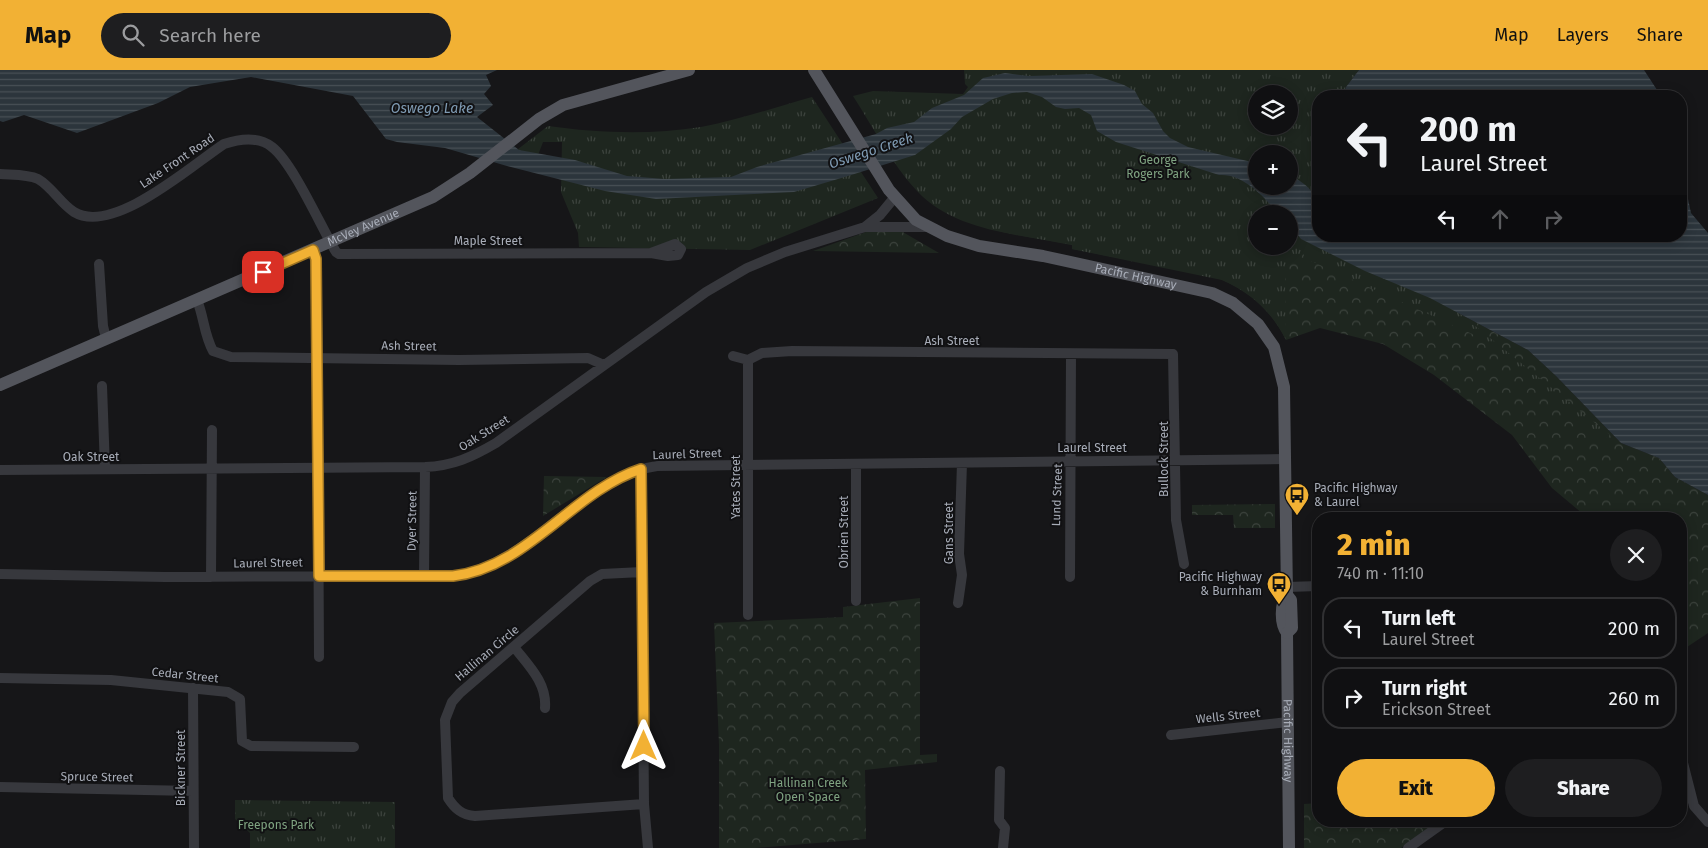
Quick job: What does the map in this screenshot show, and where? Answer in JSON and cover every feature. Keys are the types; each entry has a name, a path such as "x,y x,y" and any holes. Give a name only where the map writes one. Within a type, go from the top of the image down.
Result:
{"main road":[{"name":"McVey Avenue","path":"0,385 433,196 479,166 547,114 571,102 688,70"},
{"name":"Pacific Highway","path":"814,70 891,194 916,220 947,236 979,246 1043,256 1196,288 1233,303 1258,324 1274,347 1284,387 1286,591 1291,600 1292,628 1287,633 1289,848"}],"street":[{"name":"Lake Front Road","path":"0,174 36,178 74,212 82,216 98,217 119,211 139,202 224,144 246,139 260,141 274,149 285,163 330,242"},
{"name":"Oak Street","path":"864,227 880,215 891,194"},
{"name":"Oak Street","path":"0,470 425,467 453,465 477,454 706,292 747,268 785,252 864,227 930,228"},
{"name":"Maple Street","path":"330,242 336,252 343,254 651,254"},
{"path":"313,250 317,264 319,658"},
{"path":"99,264 103,326 106,338"},
{"name":"Ash Street","path":"197,300 203,314 212,352 231,357 459,360 588,358 604,365"},
{"name":"Ash Street","path":"748,360 762,354 792,351 1173,354"},
{"name":"Lund Street","path":"1070,577 1071,354"},
{"name":"Bullock Street","path":"1173,354 1177,460 1176,520 1184,564"},
{"path":"733,356 748,360"},
{"name":"Yates Street","path":"748,360 748,615"},
{"path":"102,386 104,469"},
{"path":"211,577 210,468 212,430"},
{"name":"Laurel Street","path":"0,574 211,577 462,575 487,567 534,540 608,484 641,469 685,465 1286,459"},
{"name":"Gans Street","path":"958,603 962,575 959,554 962,463"},
{"name":"Obrien Street","path":"856,464 856,601"},
{"name":"Dyer Street","path":"424,576 425,467"},
{"path":"641,469 644,804 648,848"},
{"name":"Hallinan Circle","path":"642,572 602,574 590,581 460,693 447,712 444,729 446,789 453,806 463,814 476,816 644,804"},
{"path":"1286,591 1312,587"},
{"path":"514,647 544,687 546,695 545,708"},
{"name":"Cedar Street","path":"0,678 111,680 228,692 240,699 242,741 251,746 354,747"},
{"name":"Bickner Street","path":"193,688 194,848"},
{"name":"Wells Street","path":"1171,735 1288,722"},
{"path":"1000,771 999,820 1005,828 1003,848"},
{"path":"1687,779 1694,806 1708,822"},
{"name":"Spruce Street","path":"0,787 193,791"},
{"path":"1408,848 1438,827"}],"green space":[{"name":"George Rogers Park","path":"964,70 1359,70 1345,90 1312,90 1312,242 1331,242 1437,295 1610,435 1603,440 1481,338 1309,260 1303,254 1285,266 1286,340 1274,320 1260,304 1242,290 1222,280 1072,249 1072,245 989,229 950,215 932,205 908,180 891,157 853,96 873,91 963,94 968,87 965,84"},
{"path":"812,97 878,198 750,250 579,247 578,233 561,192 562,142 543,142 535,163 509,156 548,126 624,132 682,130 729,121"},
{"path":"895,162 1248,213 1248,255 1298,255 1298,249 1430,298 1528,350 1621,443 1659,458 1675,477 1708,495 1708,633 1687,647 1687,512 1581,512 1552,488 1512,435 1434,375 1383,344 1320,328 1286,340 1272,318 1255,300 1246,293 1212,276 1072,249 1072,245 996,230 951,214 930,201 912,184"},
{"path":"901,231 939,253 813,251 866,232"},
{"path":"544,476 607,477 543,516"},
{"path":"1275,504 1275,528 1234,528 1233,515 1192,515 1192,505"},
{"name":"Hallinan Creek Open Space","path":"920,598 920,755 937,754 937,762 865,770 866,839 755,848 719,848 719,745 714,623 843,617 843,607"},
{"name":"Freepons Park","path":"235,800 395,802 395,848 250,848 250,833 235,819"},
{"path":"1312,803 1312,827 1431,827 1401,848 1304,848 1304,804"}],"water":[{"path":"0,70 497,70 486,75 491,86 484,94 493,105 477,117 519,150 575,160 627,176 665,179 731,177 757,167 876,134 887,128 914,122 932,108 964,95 983,78 1005,73 1029,76 1092,74 1124,85 1135,91 1142,104 1153,113 1163,131 1170,138 1188,147 1248,161 1248,184 1228,175 1219,175 1116,142 1097,131 1091,115 1079,108 1065,109 1056,107 1042,97 1027,92 1012,93 993,99 962,117 951,129 915,155 794,192 656,199 605,191 445,148 386,139 353,96 251,77 190,87 158,103 77,133 24,115 3,122 0,121"},
{"path":"1359,70 1644,70 1657,90 1345,90"},
{"path":"1298,180 1307,187 1312,192 1312,242 1687,242 1687,194 1691,213 1708,233 1708,495 1675,477 1659,458 1621,443 1528,350 1430,298 1365,271 1301,239 1298,235 1298,205 1270,205 1261,195 1298,195"}],"place":[{"name":"Pacific Highway & Laurel","path":"1297,516"},
{"name":"Pacific Highway & Burnham","path":"1279,605"}],"route":[{"path":"263,272 313,250 317,264 319,576 453,576 473,572 487,567 534,540 608,484 641,469 644,746"}],"water label":[{"name":"Oswego Lake","path":"432,108"},
{"name":"Oswego Creek","path":"871,151"}]}
